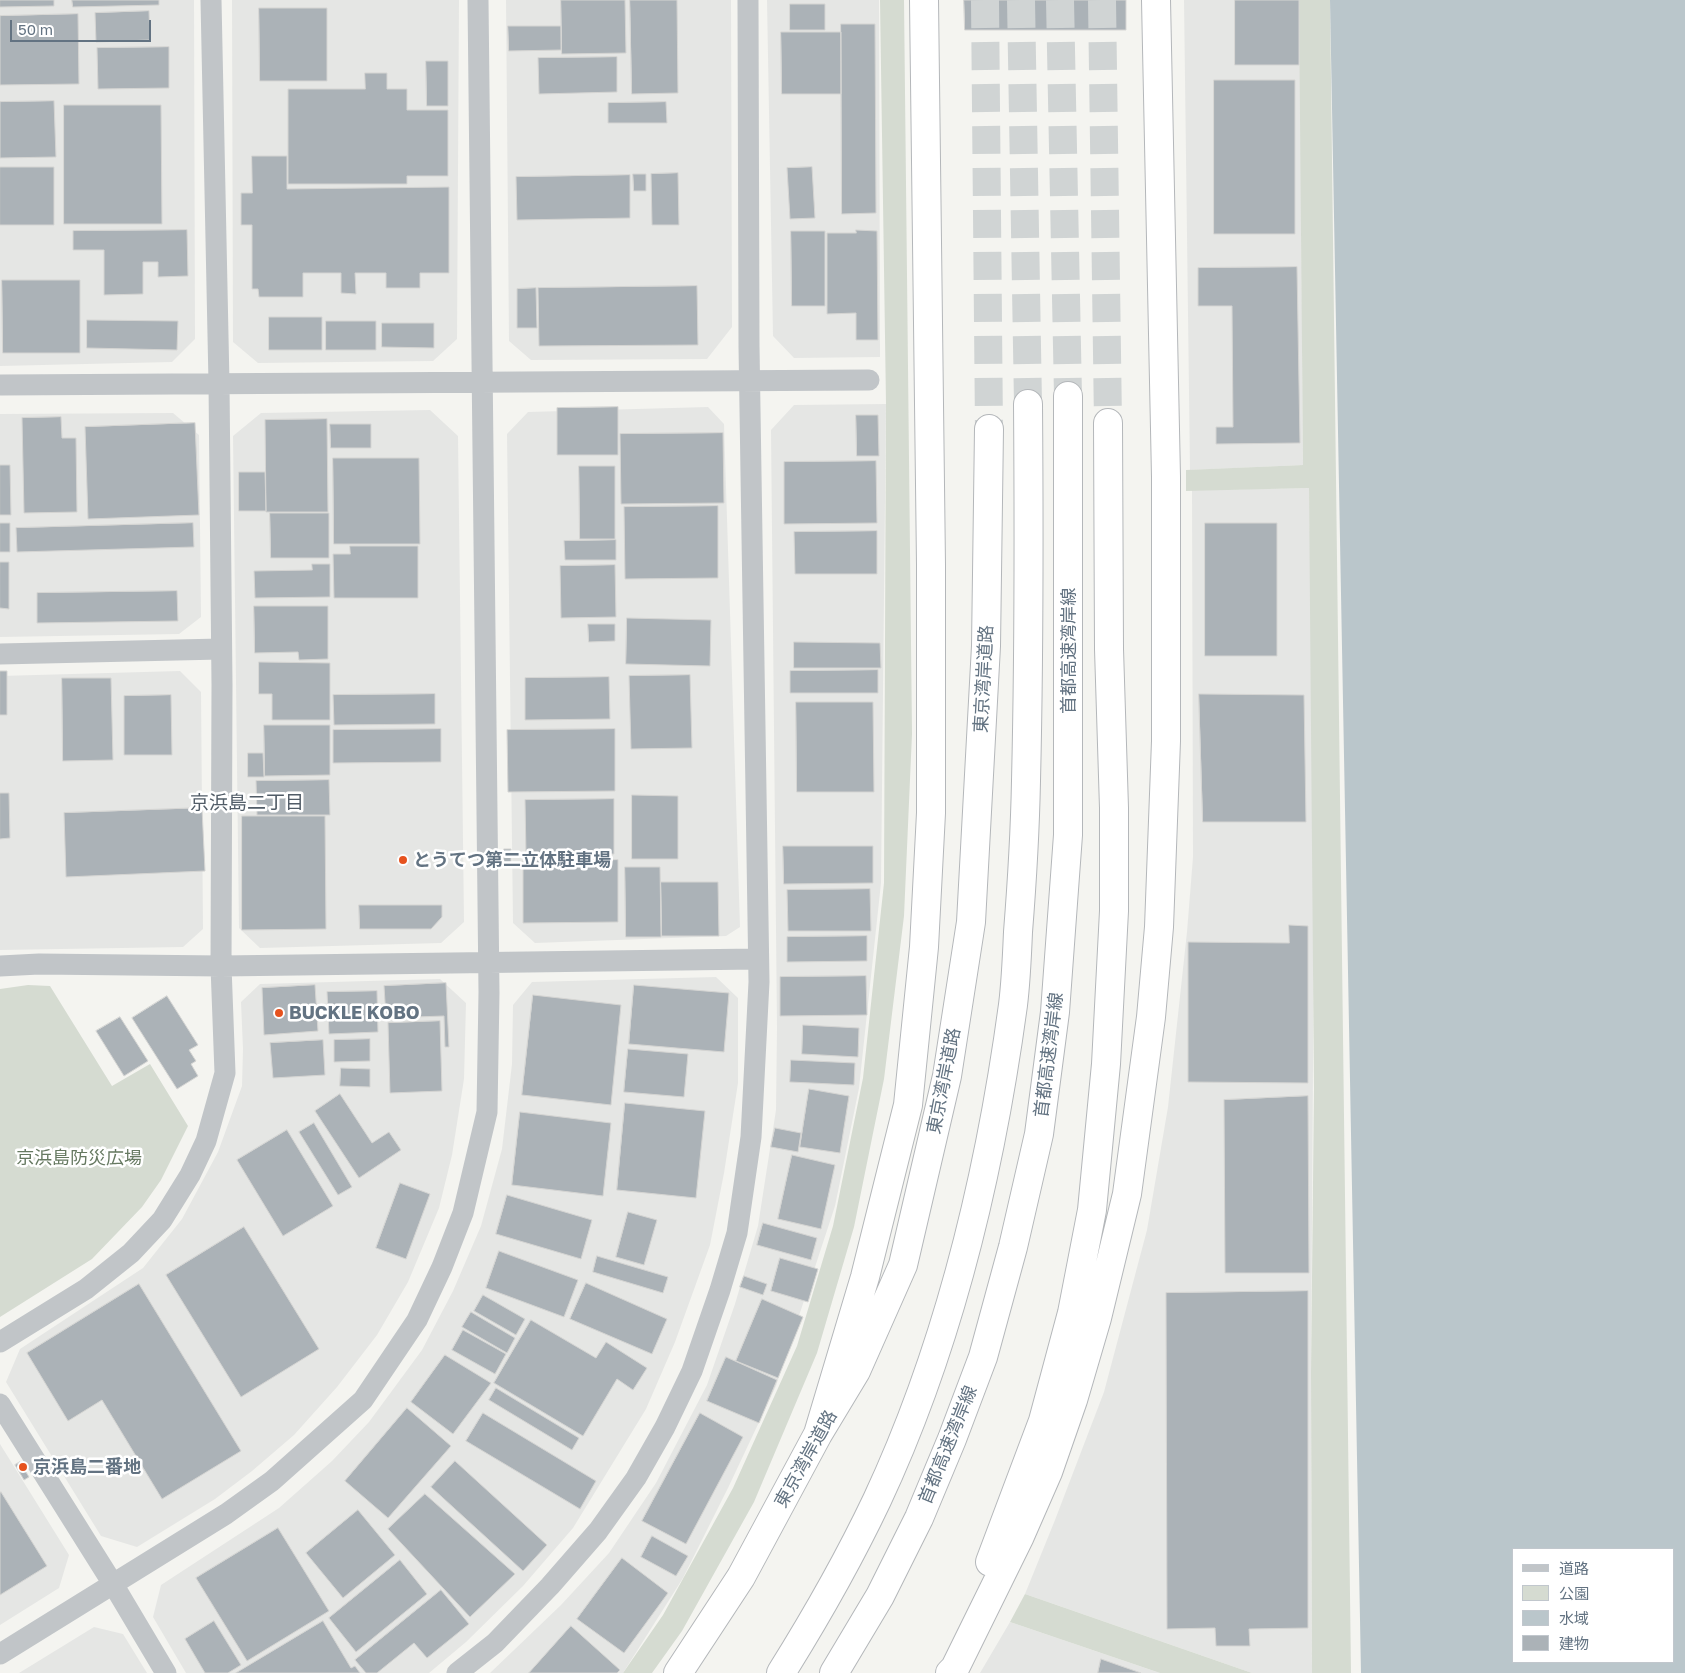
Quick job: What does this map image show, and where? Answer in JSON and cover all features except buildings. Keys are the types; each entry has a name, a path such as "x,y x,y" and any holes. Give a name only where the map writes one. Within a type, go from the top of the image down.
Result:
{"highway":[{"path":"818,1434 865,1277 908,1105 924,947 931,813 931,565 924,0"},
{"path":"950,1673 955,1668 1020,1536 1048,1472 1073,1400 1097,1318 1127,1194 1152,1017 1159,927 1166,741 1166,477 1156,0"},
{"name":"首都高速湾岸線","path":"834,1673 880,1596 919,1518 952,1439 985,1348 1013,1247 1039,1134 1056,1012 1068,835 1068,396"},
{"path":"782,1673 840,1574 878,1499 911,1419 940,1341 970,1238 994,1119 1014,1002 1025,840 1030,651 1028,404"},
{"path":"943,1673 981,1585 1043,1421 1072,1313 1092,1210 1106,1064 1114,911 1114,808 1109,649 1108,423"},
{"name":"東京湾岸道路","path":"678,1673 741,1577 818,1434 856,1371 903,1265 947,1076 971,922 986,646 989,429"}],"street":[{"path":"0,1342 86,1289 131,1253 162,1220 190,1174 206,1141 225,1073 221,966 219,382 211,0"},
{"path":"0,1654 226,1514 272,1482 362,1400 417,1320 442,1266 463,1213 487,1112 489,963 478,0"},
{"path":"457,1673 495,1643 550,1586 598,1531 636,1478 665,1427 692,1371 737,1234 751,1138 759,982 757,960 750,382 748,0"},
{"path":"0,385 219,382 482,383 869,380"},
{"path":"0,654 221,649"},
{"path":"0,966 39,964 221,966 757,960"},
{"path":"0,1404 113,1584 166,1673"}],"shaded area":[{"path":"0,0 194,0 195,339 172,362 0,366"},
{"path":"232,0 459,0 457,339 433,361 258,363 233,342"},
{"path":"506,0 731,0 732,327 707,359 531,360 509,341"},
{"path":"767,0 879,0 880,357 794,358 773,336"},
{"path":"1184,0 1300,0 1303,465 1190,470"},
{"path":"886,404 881,883 859,1088 835,1206 776,1386 683,1578 623,1673 490,1673 561,1605 609,1553 656,1483 707,1385 735,1304 758,1226 776,1110 777,1028 771,430 794,405"},
{"path":"708,407 724,424 740,927 726,936 535,943 513,923 507,434 528,412"},
{"path":"430,410 458,436 464,922 441,943 260,948 239,928 233,436 261,413"},
{"path":"173,413 199,435 201,617 179,634 0,637 0,414"},
{"path":"1309,488 1315,760 1311,1372 1312,1673 1252,1673 1025,1594 1104,1392 1147,1230 1168,1107 1193,857 1192,490"},
{"path":"180,671 201,692 203,929 183,947 0,950 0,676"},
{"path":"716,977 738,998 738,1083 724,1173 710,1245 675,1342 646,1409 573,1528 523,1586 466,1642 429,1673 186,1673 153,1617 161,1585 279,1508 332,1461 369,1422 422,1350 453,1291 481,1226 502,1149 512,1064 513,1005 532,982"},
{"path":"440,979 466,1003 464,1079 452,1155 439,1208 408,1282 377,1335 337,1387 294,1435 252,1471 215,1499 137,1547 101,1536 6,1382 20,1349 143,1268 182,1219 218,1152 242,1086 241,1002 260,984"},
{"path":"0,1444 69,1555 59,1588 0,1625"},
{"path":"1010,1622 1160,1673 980,1673"},
{"path":"94,1627 123,1634 147,1673 19,1673"}],"green space":[{"path":"880,0 904,0 912,734 904,916 884,1079 854,1227 817,1353 754,1502 682,1631 652,1673 623,1673 663,1615 733,1488 797,1346 833,1226 863,1078 884,883 886,404"},
{"path":"1299,0 1330,0 1351,1673 1312,1673 1311,1372 1314,1089 1309,488 1186,491 1186,470 1303,465"},
{"name":"京浜島防災広場","path":"28,985 50,986 112,1086 150,1064 188,1126 161,1180 142,1207 92,1259 0,1317 0,989"},
{"path":"1025,1594 1252,1673 1160,1673 1010,1622"}],"water":[{"path":"1330,0 1685,0 1685,1673 1361,1673"}],"tunnel":[{"path":"985,0 989,429"},
{"path":"1021,0 1028,404"},
{"path":"1060,0 1068,396"},
{"path":"1102,0 1108,423"}],"place":[{"name":"とうてつ第二立体駐車場","path":"403,860"},
{"name":"BUCKLE KOBO","path":"279,1013"},
{"name":"京浜島二番地","path":"23,1467"}],"district":[{"name":"京浜島二丁目","path":"247,803"}]}
